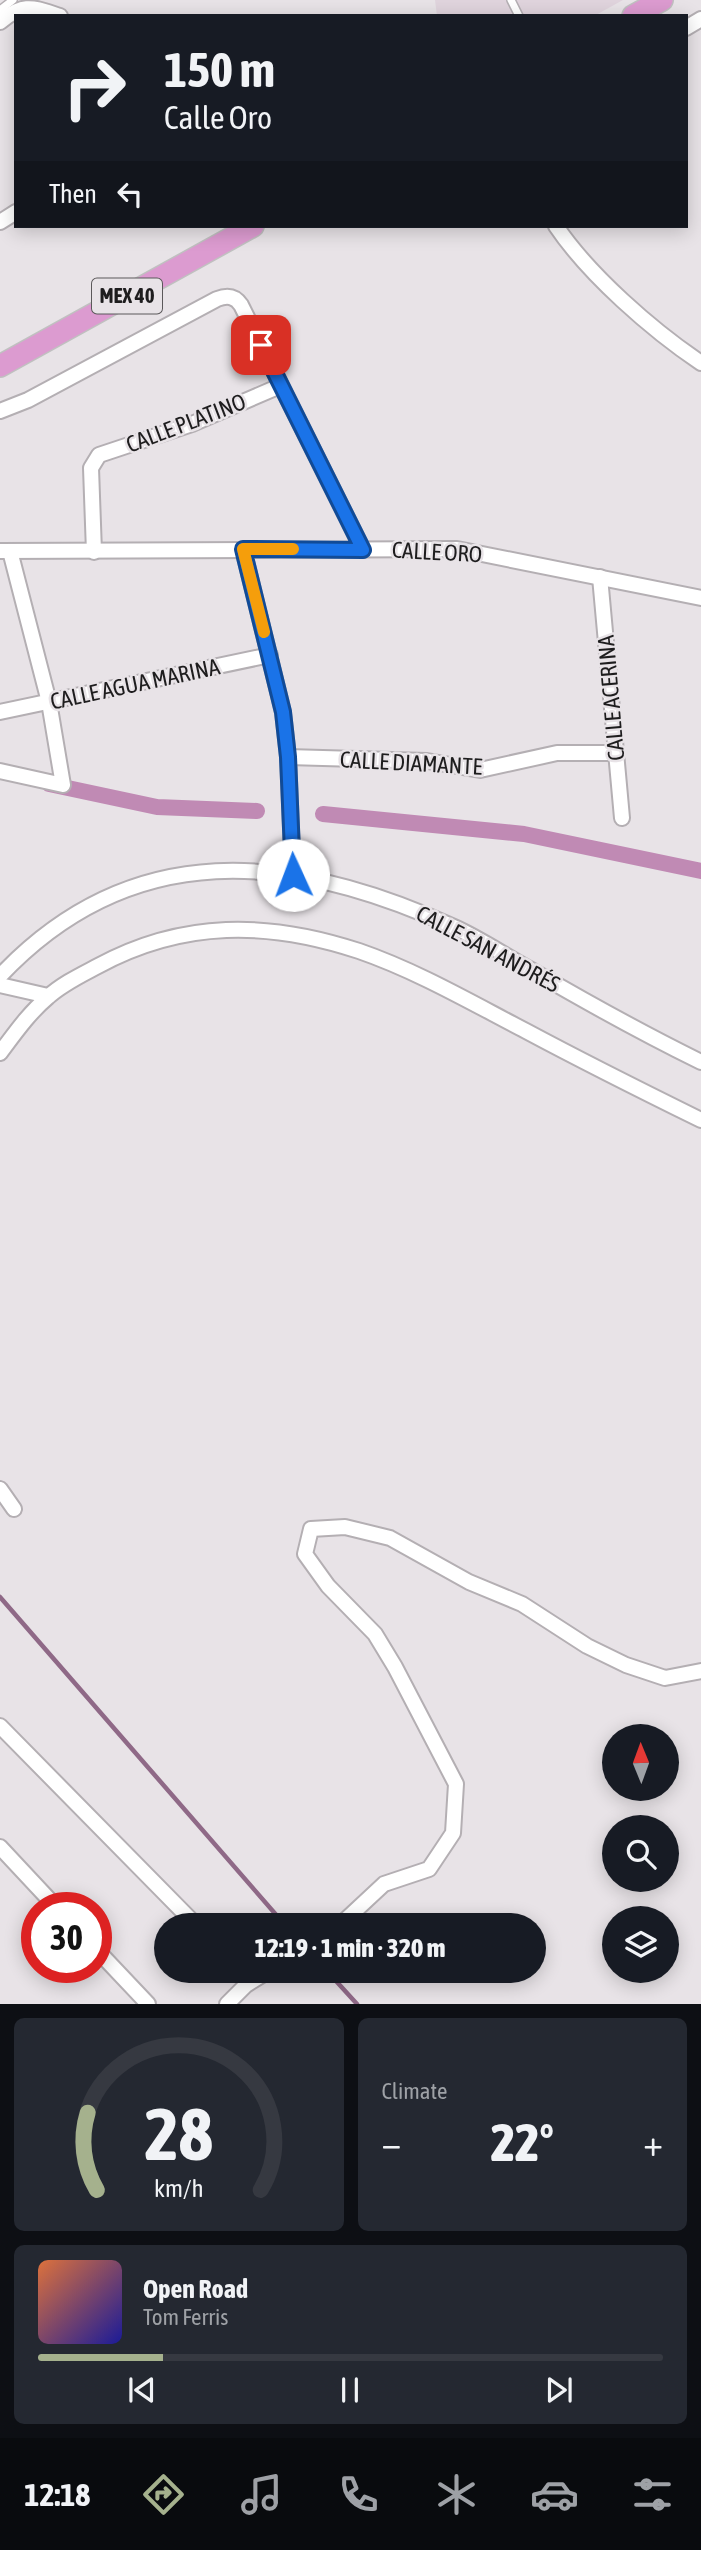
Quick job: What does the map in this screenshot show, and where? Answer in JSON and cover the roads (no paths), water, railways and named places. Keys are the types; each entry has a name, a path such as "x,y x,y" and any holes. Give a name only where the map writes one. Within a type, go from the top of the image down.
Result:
{"main road":[{"path":"637,14 662,0"},
{"name":"MEX 40","path":"0,366 249,228"}],"street":[{"path":"6,11 26,7 52,14"},
{"path":"557,228 592,268 659,331 701,363"},
{"path":"0,411 28,400 217,299 232,297 242,305 363,550"},
{"name":"CALLE PLATINO","path":"94,552 93,461 107,452 192,424 280,386"},
{"path":"243,549 283,712 288,757 293,875"},
{"name":"CALLE ORO","path":"5,551 457,549 701,598"},
{"path":"0,771 63,785 48,702 5,551"},
{"name":"CALLE ACERINA","path":"600,577 622,818"},
{"name":"CALLE AGUA MARINA","path":"0,712 270,655"},
{"name":"CALLE DIAMANTE","path":"288,757 427,761 480,770 557,753 616,753"},
{"name":"CALLE SAN ANDRÉS","path":"0,976 33,945 61,925 89,906 120,891 174,874 206,870 293,875 377,897 457,928 605,1012 701,1062"},
{"path":"0,1053 48,996 108,960 172,936 215,930 294,934 331,942 394,965 701,1120"},
{"path":"0,985 48,996"},
{"path":"0,1489 14,1509"},
{"path":"353,1913 384,1884 429,1869 453,1833 456,1784 375,1633 328,1586 304,1554 311,1529 345,1527 390,1538 469,1582 522,1604 587,1646 626,1665 665,1678 701,1671"},
{"path":"0,1726 184,1913"},
{"path":"0,1847 42,1892"},
{"path":"112,1966 148,2004"},
{"path":"227,2004 249,1983"}],"waterway":[{"path":"49,784 157,807 257,811"},
{"path":"323,814 524,834 701,871"},
{"path":"0,1597 275,1913"},
{"path":"338,1983 357,2004"}]}
